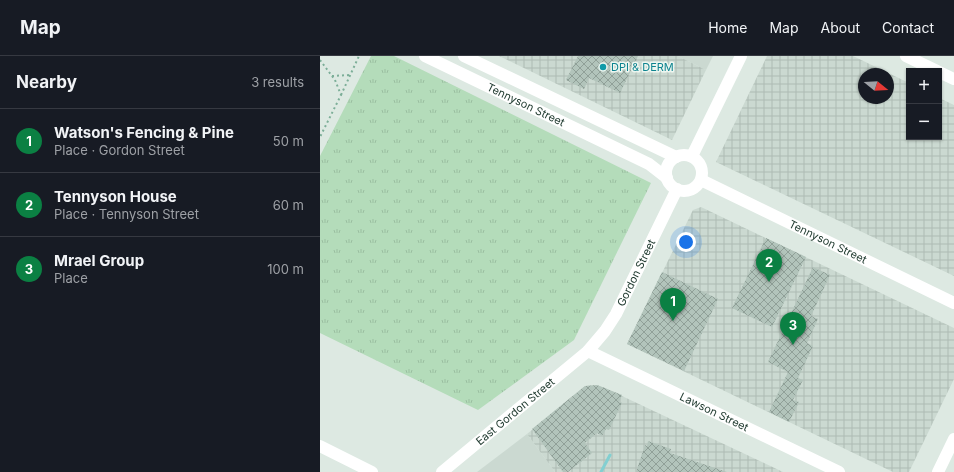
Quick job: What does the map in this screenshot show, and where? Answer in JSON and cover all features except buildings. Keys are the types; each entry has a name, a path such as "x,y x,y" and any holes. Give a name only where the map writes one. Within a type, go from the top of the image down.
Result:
{"street":[{"name":"Tennyson Street","path":"425,56 649,164 667,178"},
{"name":"Tennyson Street","path":"464,56 676,157"},
{"path":"692,156 741,56"},
{"path":"906,56 932,68"},
{"path":"470,78 477,62"},
{"path":"942,73 954,79"},
{"path":"542,113 549,97"},
{"path":"687,155 692,156 700,164 702,175 701,180 693,189 682,191 677,189 672,186 667,178 668,166 676,157 687,155"},
{"name":"Tennyson Street","path":"701,180 954,303"},
{"name":"Gordon Street","path":"588,351 605,331 616,314 677,189"},
{"name":"East Gordon Street","path":"442,472 588,351"},
{"name":"Lawson Street","path":"588,351 839,472"},
{"path":"938,472 954,439"},
{"path":"320,446 372,472"}],"path":[{"path":"320,137 359,56"},
{"path":"320,60 332,76 340,95"},
{"path":"332,76 350,75"}],"shaded area":[{"path":"499,56 678,56 706,70 672,140"},
{"path":"678,56 713,56 706,70"},
{"path":"767,56 853,56 878,68 858,68 858,104 894,104 894,76 906,82 906,140 942,140 942,99 954,105 954,276 716,162"},
{"path":"701,207 954,328 954,379 909,472 893,472 627,344 693,210"},
{"path":"597,385 783,472 555,472 527,434 585,386"},
{"path":"527,434 555,472 477,472"}],"green space":[{"path":"371,56 394,56 651,183 574,340 478,410 320,333 320,156"}],"waterway":[{"path":"601,472 610,455"}],"place":[{"name":"DPI & DERM","path":"603,67"},
{"name":"Tennyson House","path":"769,282"},
{"name":"Watson's Fencing & Pine","path":"673,321"},
{"name":"Mrael Group","path":"793,345"}]}
